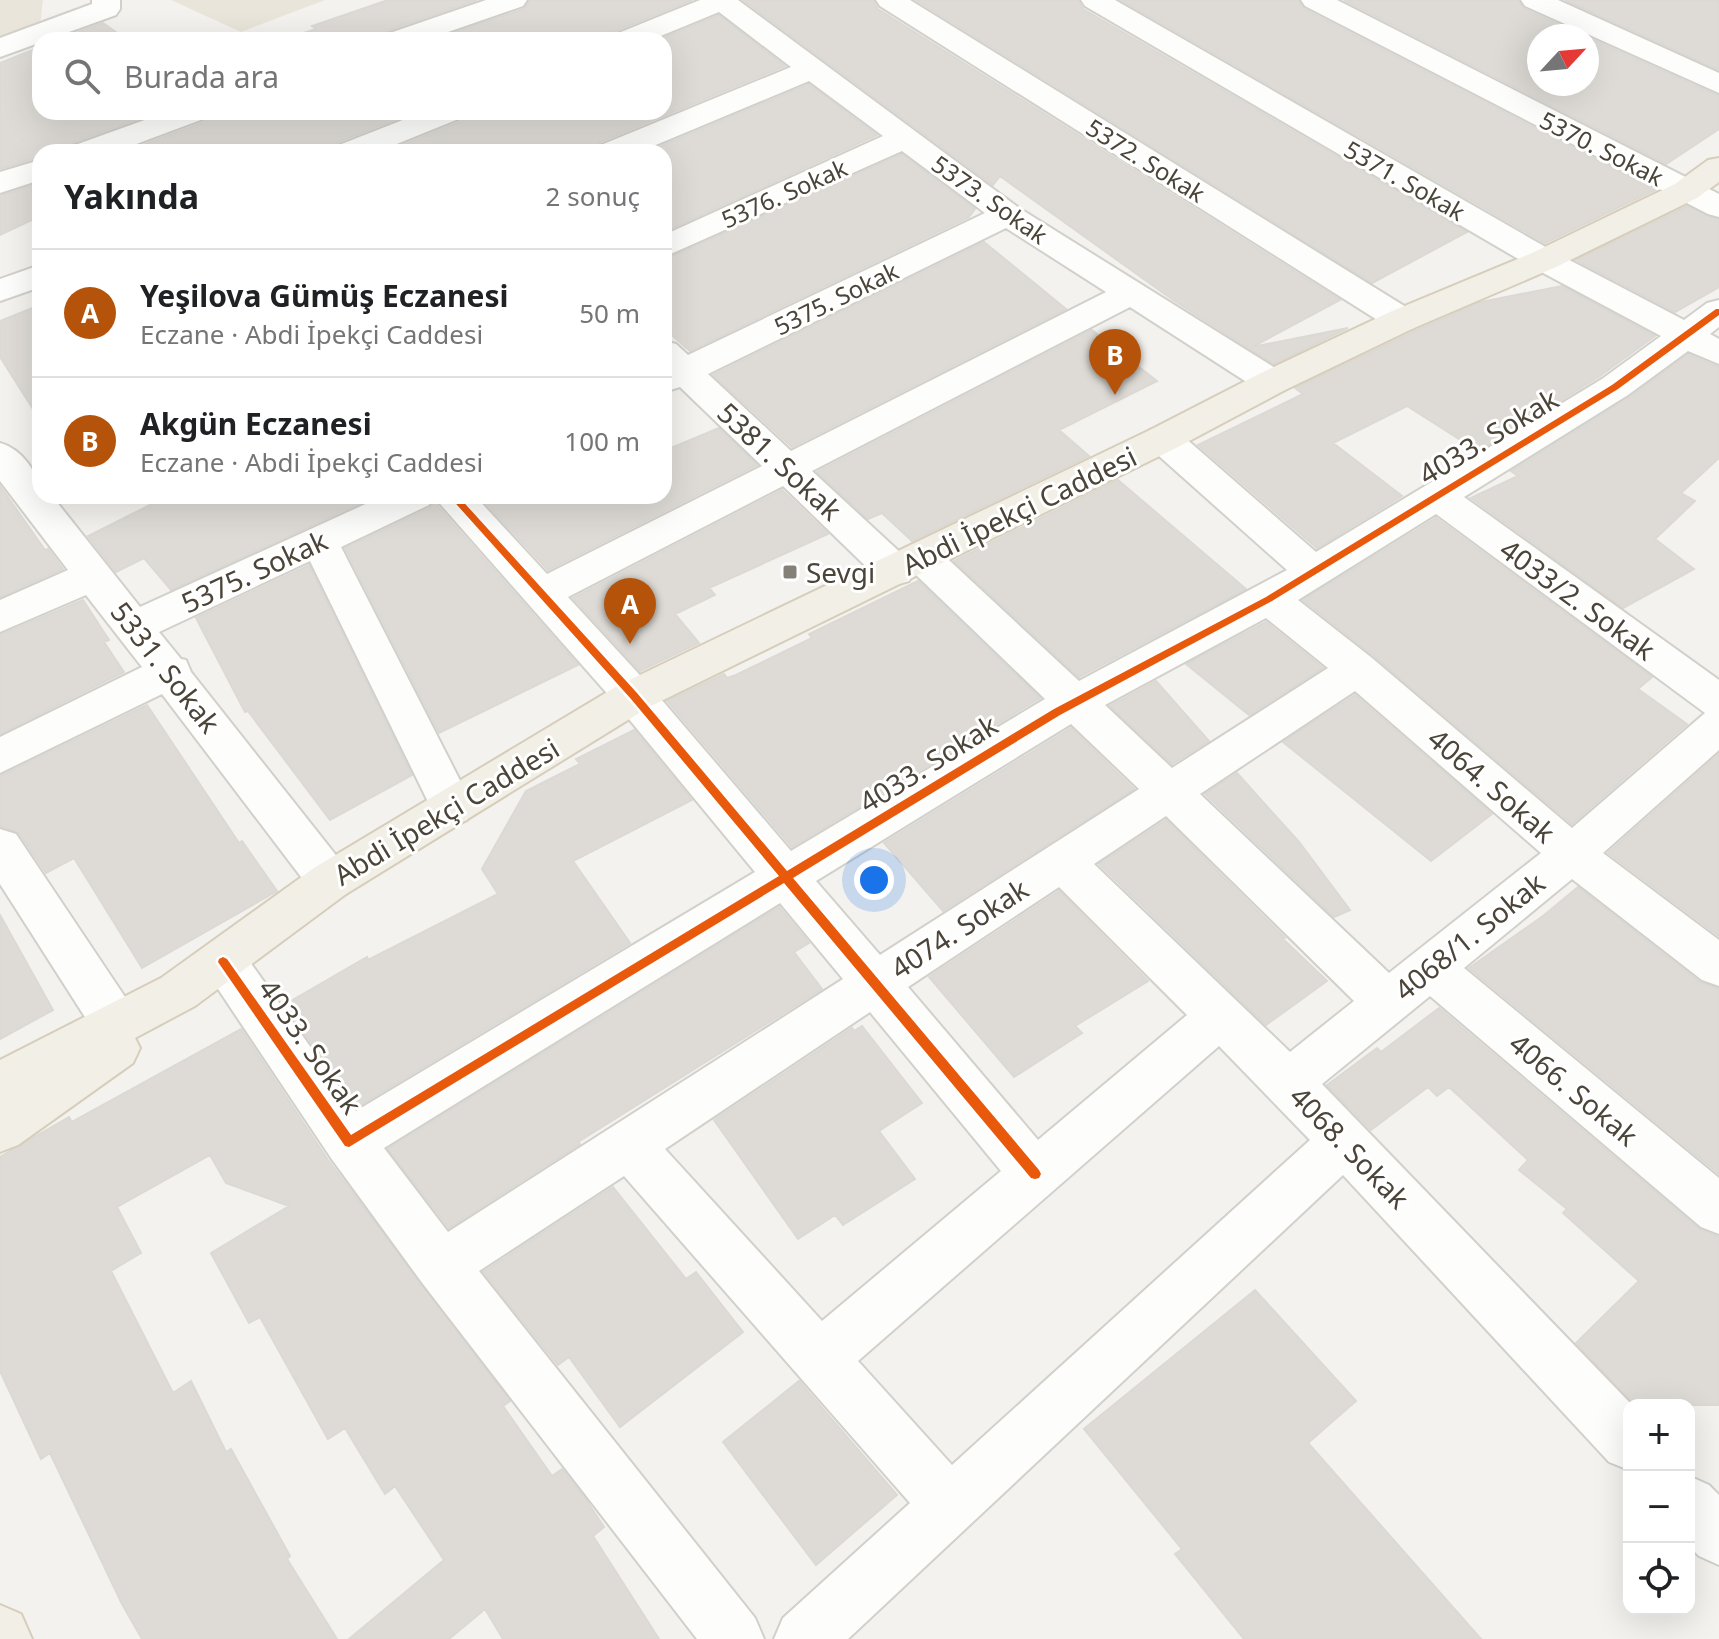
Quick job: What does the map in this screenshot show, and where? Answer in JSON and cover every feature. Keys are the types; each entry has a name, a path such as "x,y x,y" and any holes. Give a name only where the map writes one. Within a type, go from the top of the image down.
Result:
{"main road":[{"name":"Abdi İpekçi Caddesi","path":"0,1084 178,992 330,881 634,696 1402,320 1544,260 1702,199 1719,167"},
{"name":"Abdi İpekçi Caddesi","path":"0,1129 88,1069 178,992"}],"street":[{"path":"58,32 106,9 106,0"},
{"path":"420,32 513,0"},
{"name":"5372. Sokak","path":"890,0 1402,320"},
{"name":"5371. Sokak","path":"1095,0 1544,260 1702,344"},
{"name":"5370. Sokak","path":"1315,0 1702,199"},
{"path":"1535,0 1719,84"},
{"path":"645,32 721,1"},
{"name":"5373. Sokak","path":"721,1 1008,215 1272,382"},
{"path":"0,48 32,40"},
{"path":"631,144 811,69"},
{"path":"109,144 175,120"},
{"path":"372,144 422,126"},
{"name":"5376. Sokak","path":"672,243 904,138"},
{"path":"0,183 32,172"},
{"name":"5375. Sokak","path":"672,368 1008,215"},
{"path":"0,291 32,278"},
{"path":"541,594 1131,293"},
{"name":"4033. Sokak","path":"223,962 349,1142 1074,703 1269,599 1615,387 1702,344 1719,311"},
{"name":"5381. Sokak","path":"672,369 787,468 1074,703 1387,1002"},
{"path":"1163,439 1312,570"},
{"name":"5331. Sokak","path":"0,455 32,496"},
{"name":"4033/2. Sokak","path":"1437,496 1719,702"},
{"name":"5331. Sokak","path":"38,504 171,671 330,881"},
{"name":"5375. Sokak","path":"135,626 399,504"},
{"path":"460,504 634,696 1035,1174"},
{"path":"319,541 452,808"},
{"path":"0,617 94,575"},
{"name":"4064. Sokak","path":"1269,599 1357,669 1572,854 1719,966"},
{"name":"4074. Sokak","path":"442,1266 1357,669"},
{"path":"0,756 171,671"},
{"name":"4068/1. Sokak","path":"1288,1082 1572,854 1719,725"},
{"path":"0,847 116,1024"},
{"name":"4068. Sokak","path":"1062,861 1288,1082 1623,1436"},
{"name":"4066. Sokak","path":"1429,967 1719,1210"},
{"path":"820,1358 1220,1016"},
{"path":"804,1639 1344,1141"},
{"path":"349,1142 442,1266 734,1639"},
{"path":"628,1144 949,1504"},
{"path":"1695,1511 1719,1536"}],"shaded area":[{"path":"0,0 43,0 40,25 0,38"},
{"path":"171,0 325,0 241,32"}],"building":[{"path":"388,0 477,0 385,32 307,32 316,29 312,26"},
{"path":"530,0 692,0 614,32 457,32 524,9"},
{"path":"743,0 873,0 878,9 1340,300 1252,347 1348,328 1274,364 1173,300 1000,176 993,185"},
{"path":"916,0 1078,0 1083,9 1467,232 1372,283"},
{"path":"1121,0 1298,0 1304,9 1655,190 1545,243"},
{"path":"1344,0 1518,0 1524,9 1558,24 1527,24 1527,93"},
{"path":"1565,0 1719,0 1719,70"},
{"path":"719,15 785,66 672,112 672,35"},
{"path":"103,23 116,32 79,32"},
{"path":"1599,42 1719,96 1719,129 1666,164 1532,96 1599,96"},
{"path":"32,50 32,120 136,120 73,144 32,144 32,159 0,169 0,63"},
{"path":"809,84 877,135 672,228 672,144 666,144"},
{"path":"394,120 337,144 145,144 207,121"},
{"path":"654,120 599,144 405,144 462,121"},
{"path":"902,154 975,209 969,217 690,351 672,335 672,256"},
{"path":"32,186 32,220 0,235 0,196"},
{"path":"1687,206 1719,220 1719,287 1675,312 1576,260"},
{"path":"984,242 1066,309 792,447 713,375"},
{"path":"1562,286 1655,336 1600,376 1478,451 1407,406 1333,443 1402,496 1317,548 1198,445 1303,394 1295,388 1481,302"},
{"path":"32,308 32,407 0,357 0,321"},
{"path":"1092,330 1157,381 1059,430 1089,456 912,541 882,513 868,519 817,472"},
{"path":"1688,354 1719,367 1719,458 1681,493 1695,501 1655,539 1694,569 1623,608 1471,498 1518,476 1511,471 1630,397"},
{"path":"719,428 757,465 548,570 486,504 672,504 672,448"},
{"path":"1118,480 1246,589 1079,677 954,561"},
{"path":"0,486 45,550 48,549 63,569 0,597"},
{"path":"782,490 828,534 709,588 715,595 675,614 699,643 640,671 573,598"},
{"path":"152,504 359,504 171,590 144,558 116,572 88,536"},
{"path":"436,504 578,665 439,733 345,548"},
{"path":"1436,518 1652,677 1638,689 1687,724 1572,824 1303,600"},
{"path":"309,565 412,775 330,820 248,711 245,712 196,618"},
{"path":"918,581 1040,698 792,847 667,701 724,674 727,678 736,675 812,638 809,634"},
{"path":"83,600 109,640 104,642 124,672 0,734 0,635"},
{"path":"1266,622 1323,668 1249,715 1186,664"},
{"path":"1156,681 1209,741 1172,764 1110,706"},
{"path":"1355,695 1492,814 1431,861 1283,742"},
{"path":"147,705 239,843 242,841 277,891 142,968 74,858 46,873 18,832 0,826 0,776"},
{"path":"1071,728 1134,789 943,911 884,843"},
{"path":"634,730 692,800 573,861 630,943 357,1107 284,1005 367,957 368,960 498,894 482,869 526,791 580,764 576,759"},
{"path":"1719,754 1719,936 1608,853"},
{"path":"1237,773 1299,842 1350,910 1334,917 1205,794"},
{"path":"1166,820 1327,981 1266,1025 1099,864"},
{"path":"1578,887 1700,982 1719,989 1719,1174 1469,968 1543,916"},
{"path":"1059,891 1148,981 1075,1026 1082,1033 1014,1077 929,977"},
{"path":"779,907 809,943 794,952 822,989 578,1142 580,1144 449,1228 388,1149"},
{"path":"0,915 53,1010 0,1039"},
{"path":"1439,1008 1699,1229 1719,1237 1719,1405 1695,1405 1695,1399 1629,1399 1576,1343 1639,1281 1563,1213 1567,1209 1519,1170 1528,1160 1449,1087 1437,1096 1428,1087 1371,1130 1327,1085 1377,1048 1381,1052"},
{"path":"862,1026 922,1103 879,1131 915,1179 843,1225 835,1215 798,1239 714,1120 852,1028 854,1031"},
{"path":"241,1029 328,1160 510,1401 503,1406 552,1476 562,1469 585,1498 604,1527 593,1536 659,1639 503,1639 485,1609 449,1639 349,1639 444,1560 395,1486 385,1494 345,1428 328,1439 260,1317 249,1323 211,1253 289,1206 226,1183 210,1155 117,1207 141,1253 111,1271 173,1393 191,1381 226,1452 231,1449 290,1556 287,1559 337,1639 142,1639 122,1604 50,1453 41,1459 0,1371 0,1157 69,1117 72,1122"},
{"path":"613,1187 686,1279 696,1272 743,1332 620,1427 569,1357 558,1365 483,1272"},
{"path":"1255,1290 1356,1401 1308,1443 1481,1639 1244,1639 1175,1554 1182,1549 1084,1429"},
{"path":"799,1381 897,1495 816,1565 723,1442"}],"cycle path":[{"path":"223,962 349,1142 1057,712 1269,599 1615,387 1719,311"},
{"path":"460,504 634,696 1035,1174"}],"place":[{"name":"Akgün Eczanesi","path":"1115,395"},
{"name":"Sevgi","path":"790,572"},
{"name":"Yeşilova Gümüş Eczanesi","path":"630,644"}]}
